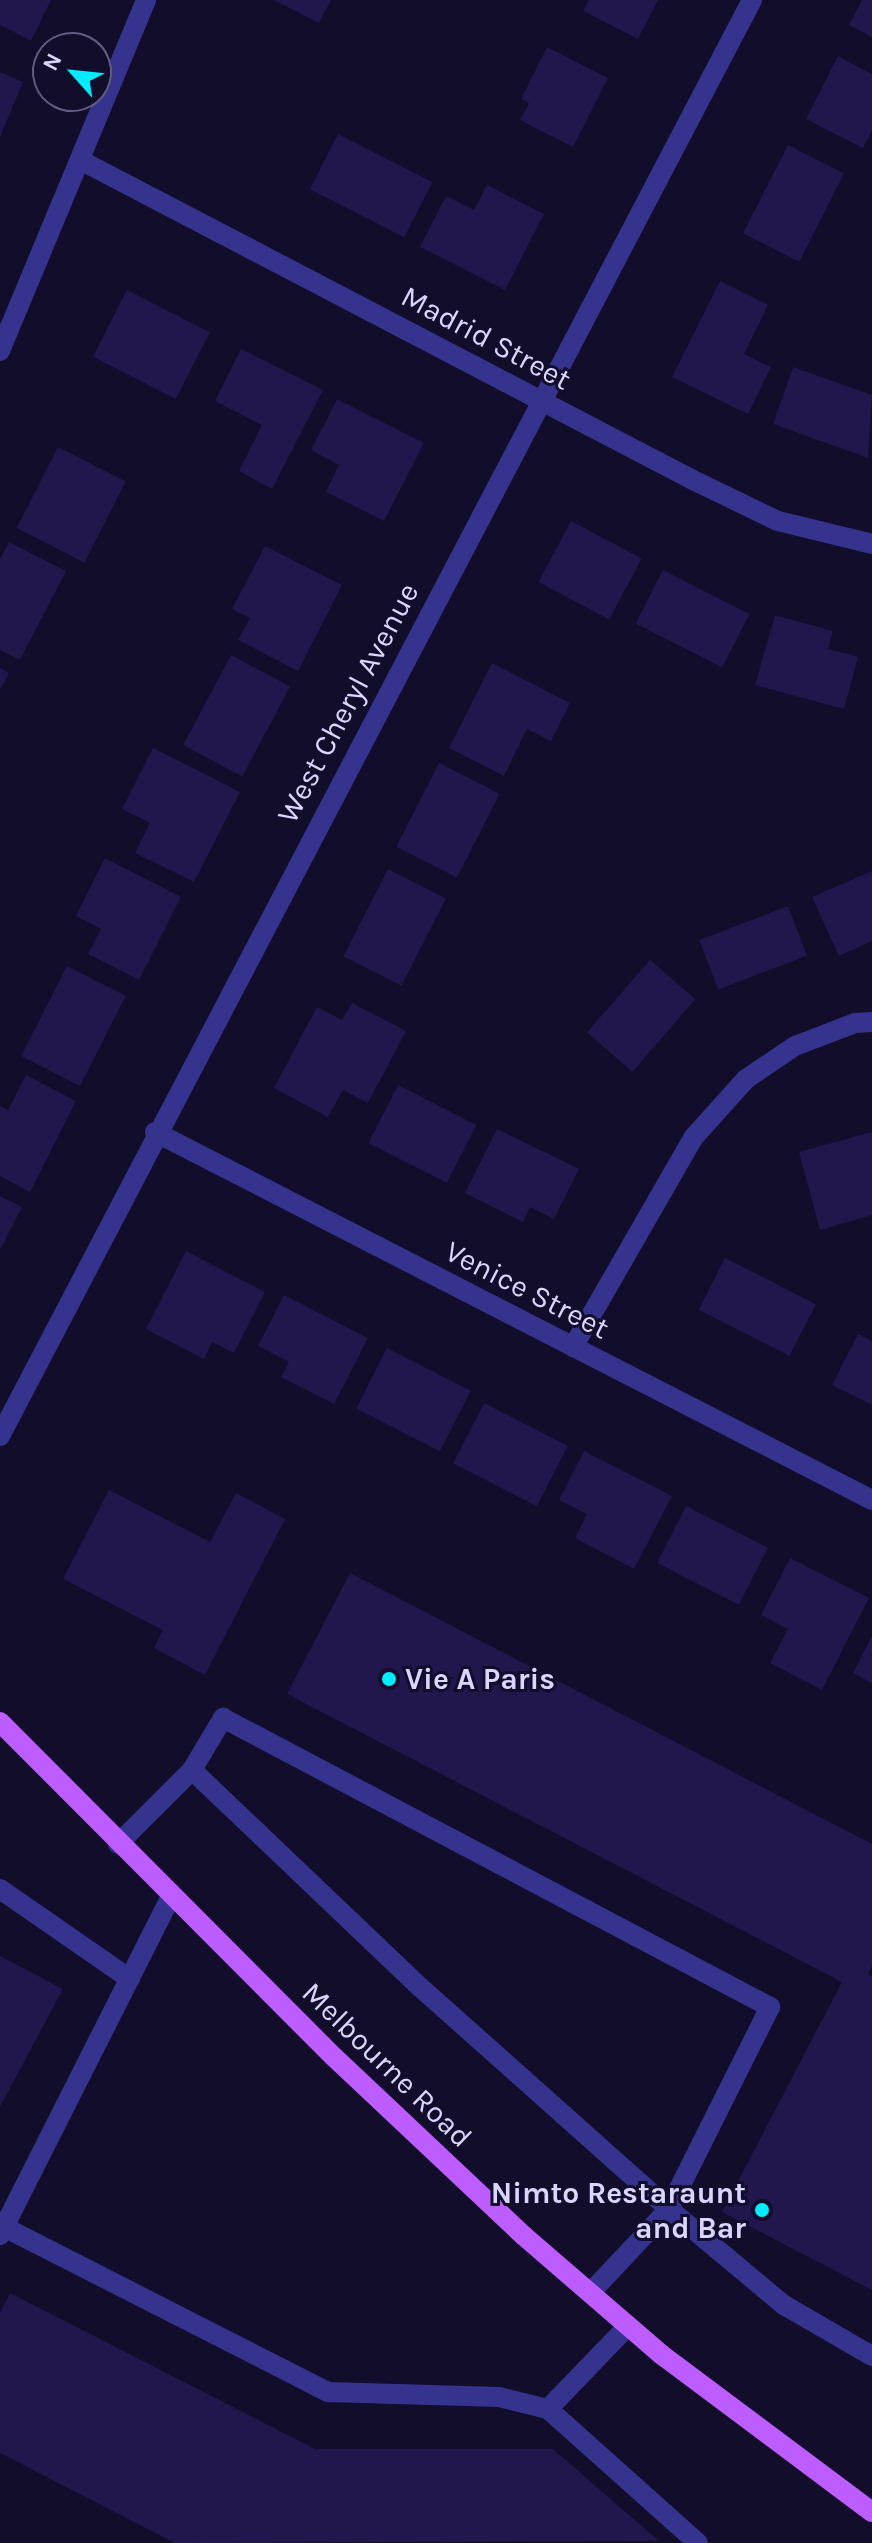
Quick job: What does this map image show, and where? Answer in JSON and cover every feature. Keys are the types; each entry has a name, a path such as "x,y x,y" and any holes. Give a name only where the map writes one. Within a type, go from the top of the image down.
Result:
{"main road":[{"name":"Melbourne Road","path":"0,1722 118,1844 345,2068 590,2293 628,2326 872,2512"}],"street":[{"path":"0,351 82,161 146,0"},
{"name":"West Cheryl Avenue","path":"0,1436 155,1132 752,0"},
{"name":"Madrid Street","path":"82,161 778,521 843,541 872,544"},
{"path":"573,1347 693,1138 746,1079 795,1046 855,1023 872,1022"},
{"name":"Venice Street","path":"155,1132 872,1500"},
{"path":"118,1844 192,1770 223,1718 770,2007 669,2209 590,2293"},
{"path":"192,1770 420,1987 669,2209 784,2305 872,2356"},
{"path":"0,1889 130,1979"},
{"path":"171,1897 2,2231 328,2392 499,2397 548,2409 698,2543"},
{"path":"548,2409 628,2326"}],"building":[{"path":"0,0 51,0 35,32 32,32 31,41 0,25"},
{"path":"274,0 331,0 319,23"},
{"path":"589,0 658,0 638,39 583,11"},
{"path":"862,0 872,0 872,37 849,25"},
{"path":"547,47 608,78 573,147 520,120 529,103 521,99"},
{"path":"838,56 872,74 872,130 863,148 806,119"},
{"path":"0,72 23,82 0,137"},
{"path":"338,134 432,182 404,237 310,189"},
{"path":"788,145 844,174 799,262 743,233"},
{"path":"487,185 544,214 505,290 420,247 446,196 474,210"},
{"path":"720,281 768,305 744,354 771,367 748,414 672,377"},
{"path":"127,290 210,332 176,399 93,357"},
{"path":"241,349 323,390 272,489 239,471 262,425 215,401"},
{"path":"793,367 872,395 868,458 773,424"},
{"path":"337,399 424,443 384,521 326,492 339,465 311,450"},
{"path":"58,447 126,482 84,563 17,528"},
{"path":"571,521 642,559 609,619 539,582"},
{"path":"9,542 66,571 20,660 0,650 0,559"},
{"path":"265,546 342,585 298,671 238,640 250,618 232,609"},
{"path":"663,570 749,614 722,667 636,623"},
{"path":"775,615 833,631 828,649 858,657 844,709 755,685"},
{"path":"231,655 290,686 242,777 183,745"},
{"path":"492,663 570,703 551,741 527,729 504,776 449,748"},
{"path":"0,668 9,673 0,690"},
{"path":"153,748 240,792 194,882 135,853 150,823 122,809"},
{"path":"439,763 500,794 457,878 396,847"},
{"path":"105,858 181,897 139,980 88,954 101,929 76,916"},
{"path":"388,869 446,899 401,986 344,956"},
{"path":"872,871 872,941 839,956 812,897"},
{"path":"788,906 807,955 718,990 699,940"},
{"path":"650,960 695,999 632,1072 587,1032"},
{"path":"67,966 126,996 80,1086 21,1056"},
{"path":"352,1003 406,1031 368,1103 343,1090 328,1117 274,1088 317,1007 342,1020"},
{"path":"26,1075 76,1101 30,1192 0,1176 0,1106 8,1110"},
{"path":"398,1085 476,1125 447,1183 368,1143"},
{"path":"497,1129 579,1169 554,1219 530,1207 523,1222 465,1193"},
{"path":"872,1132 872,1215 820,1230 799,1152"},
{"path":"0,1196 22,1207 0,1250"},
{"path":"186,1251 265,1292 234,1353 212,1342 204,1359 146,1329"},
{"path":"725,1258 816,1304 790,1356 699,1310"},
{"path":"284,1295 368,1338 334,1404 281,1377 289,1362 258,1346"},
{"path":"858,1334 872,1341 872,1405 832,1385"},
{"path":"387,1348 471,1391 440,1451 356,1409"},
{"path":"484,1403 568,1446 537,1506 453,1464"},
{"path":"584,1451 672,1496 634,1569 575,1538 587,1514 559,1500"},
{"path":"109,1490 210,1542 236,1493 285,1519 205,1675 154,1648 163,1630 63,1579"},
{"path":"686,1506 768,1548 739,1605 657,1563"},
{"path":"790,1558 869,1598 822,1690 770,1663 788,1629 761,1615"},
{"path":"350,1573 872,1844 872,1966 868,1974 872,1977 872,2290 722,2212 842,1982 287,1694"},
{"path":"872,1636 872,1683 853,1673"},
{"path":"0,1956 63,1989 0,2107"},
{"path":"10,2293 315,2449 553,2449 659,2541 175,2543 0,2453 0,2313"}],"place":[{"name":"Vie A Paris","path":"389,1679"},
{"name":"Nimto Restaraunt and Bar","path":"762,2210"}]}
